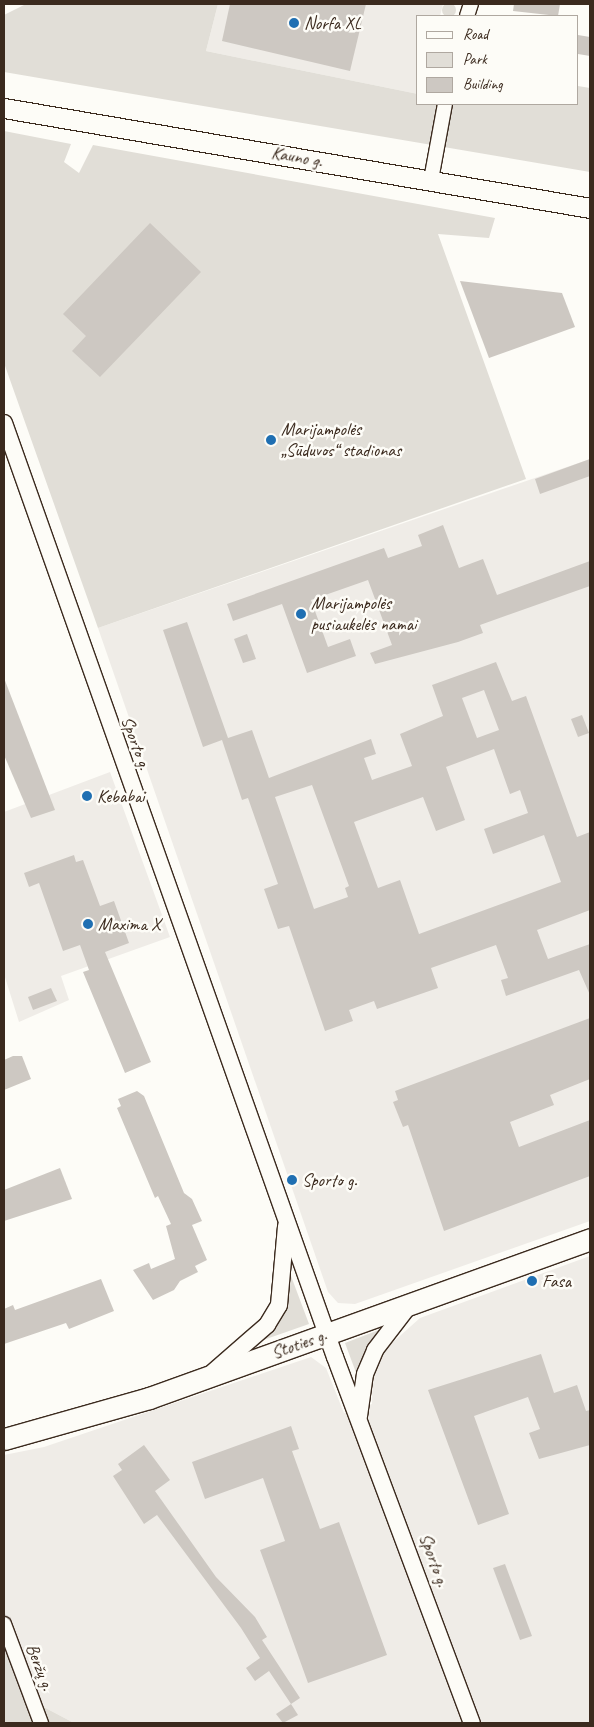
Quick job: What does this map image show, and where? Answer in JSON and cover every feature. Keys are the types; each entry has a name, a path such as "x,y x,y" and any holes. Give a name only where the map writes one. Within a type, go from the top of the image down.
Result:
{"main road":[{"name":"Kauno g.","path":"4,108 590,208"},
{"name":"Stoties g.","path":"4,1439 98,1414 208,1377 590,1239"}],"street":[{"path":"430,180 445,105"},
{"name":"Sporto g.","path":"4,423 287,1216 327,1334 472,1723"},
{"path":"208,1377 267,1325 279,1306 287,1216"},
{"path":"358,1419 365,1374 375,1350 412,1302"},
{"name":"Beržų g.","path":"4,1624 41,1723"}],"shaded area":[{"path":"218,4 443,4 440,15 416,15 416,94 206,51"},
{"path":"590,459 590,1221 355,1304 338,1303 328,1292 98,628"},
{"path":"110,772 170,937 61,976 69,1000 19,1022 4,974 4,812"},
{"path":"590,1256 590,1723 74,1723 38,1704 4,1609 4,1455 44,1447 311,1357 326,1368 344,1413 372,1404 373,1360 420,1318"}],"green space":[{"path":"446,3 452,3 456,7 454,15 444,15 442,13 442,7"},
{"path":"26,4 218,4 206,51 416,94 416,105 579,105 579,86 590,88 590,172 4,72 4,15"},
{"name":"Marijampolės „Sūduvos“ stadionas","path":"4,131 71,144 64,162 79,173 93,145 495,218 489,238 438,234 526,479 98,628 4,363"},
{"path":"288,1268 309,1324 252,1344"},
{"path":"384,1328 369,1345 358,1378 345,1343"},
{"path":"4,1609 38,1704 74,1723 4,1723"}],"building":[{"name":"Norfa XL","path":"230,4 366,4 350,71 222,41"},
{"path":"514,4 560,4 558,15 513,11"},
{"path":"579,35 590,37 590,56 579,54"},
{"path":"150,223 201,272 100,377 72,351 86,336 63,314"},
{"path":"460,281 562,293 575,327 489,358"},
{"path":"590,459 590,476 540,494 535,479"},
{"path":"443,525 459,568 483,559 497,595 590,561 590,586 480,625 483,633 458,642 375,664 370,653 392,645 368,580 311,600 328,647 350,639 356,656 307,673 282,604 233,621 227,604 384,548 388,558 422,546 418,535"},
{"path":"187,622 228,738 252,730 269,778 371,739 376,754 364,758 372,780 412,766 400,734 443,716 432,685 496,662 512,701 526,696 577,837 590,832 590,910 537,930 548,959 590,944 590,995 579,970 506,996 501,980 508,978 496,945 431,968 438,988 377,1009 374,1001 349,1010 353,1021 325,1031 289,926 278,929 264,889 278,884 248,798 242,800 222,740 203,747 163,630","holes":["484,690 499,730 477,738 462,698","494,749 510,794 520,790 528,813 484,829 493,854 544,835 561,882 419,934 400,880 378,888 354,822 423,797 436,831 465,820 446,767","312,785 349,886 345,888 348,897 314,909 275,797"]},
{"path":"247,634 256,659 243,663 234,639"},
{"path":"4,678 55,810 31,818 4,755"},
{"path":"582,715 589,733 578,737 571,719"},
{"name":"Maxima X","path":"74,855 76,862 83,860 100,906 114,901 129,943 105,952 151,1062 125,1073 83,972 89,970 80,945 63,951 39,883 29,887 24,873"},
{"path":"51,988 57,1001 33,1010 28,997"},
{"path":"590,1018 590,1079 550,1095 554,1105 510,1122 519,1147 590,1120 590,1176 444,1231 408,1125 403,1127 393,1102 398,1100 395,1091"},
{"path":"13,1056 22,1056 31,1079 4,1090 4,1060"},
{"path":"137,1091 144,1096 184,1193 192,1199 202,1221 192,1225 207,1260 195,1266 198,1272 180,1281 174,1290 153,1300 133,1270 149,1263 151,1269 175,1259 166,1226 171,1224 158,1196 155,1198 117,1108 121,1106 118,1099"},
{"path":"60,1168 72,1199 4,1221 4,1190"},
{"path":"101,1279 114,1311 69,1329 66,1323 4,1344 4,1309 13,1305 15,1310"},
{"path":"541,1354 554,1393 577,1385 586,1411 590,1410 590,1445 539,1459 529,1433 540,1429 528,1397 474,1416 509,1514 478,1525 428,1390"},
{"path":"291,1426 299,1449 292,1451 320,1529 339,1522 387,1655 308,1683 260,1550 285,1541 263,1478 205,1499 192,1462"},
{"path":"144,1445 170,1480 155,1491 216,1577 255,1617 267,1637 262,1640 300,1698 291,1704 269,1671 255,1681 246,1668 260,1658 241,1628 157,1515 144,1524 113,1476 122,1470 118,1464"},
{"path":"505,1564 532,1636 520,1640 493,1568"},
{"path":"291,1704 298,1715 283,1723 276,1714"}],"place":[{"name":"Norfa XL","path":"294,23"},
{"name":"Marijampolės „Sūduvos“ stadionas","path":"271,440"},
{"name":"Marijampolės pusiaukelės namai","path":"301,614"},
{"name":"Kebabai","path":"87,796"},
{"name":"Maxima X","path":"88,924"},
{"name":"Sporto g.","path":"292,1180"},
{"name":"Fasa","path":"532,1281"}]}
